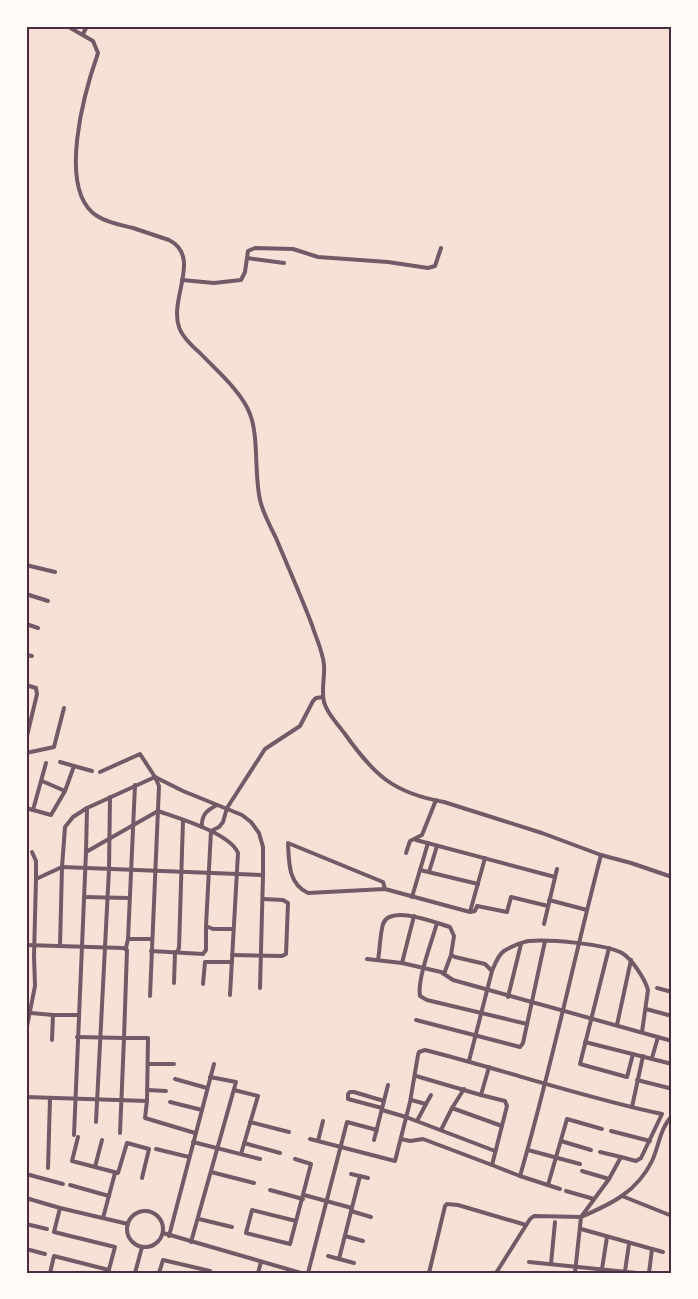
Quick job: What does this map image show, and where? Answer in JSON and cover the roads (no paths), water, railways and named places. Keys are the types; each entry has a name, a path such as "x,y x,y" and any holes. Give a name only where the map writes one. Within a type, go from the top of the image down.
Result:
{"street":[{"path":"67,26 93,41 98,53 76,142 76,174 80,193 90,211 100,218 154,235 176,243 180,247 184,258 184,270 177,303 178,321 182,332 240,396 251,416 260,502 321,651 324,665 323,697 328,711 358,752 388,782 401,790 542,833 601,856 631,863 672,877"},
{"path":"83,34 87,26"},
{"path":"182,280 214,283 241,280 245,272 250,250 255,248 293,249 318,257 388,262 431,268 435,266 440,248"},
{"path":"247,258 284,264"},
{"path":"26,565 55,572"},
{"path":"26,594 48,601"},
{"path":"26,624 38,628"},
{"path":"26,655 32,656"},
{"path":"26,685 36,688 37,694 26,740"},
{"path":"211,831 221,825 227,808 265,749 300,726 313,701 316,698 323,697"},
{"path":"26,754 54,747 64,708"},
{"path":"100,772 140,754 159,786 150,996"},
{"path":"60,762 92,771"},
{"path":"33,810 46,763"},
{"path":"26,808 50,815 65,791 74,766"},
{"path":"60,946 65,827 73,818 87,808 155,777 242,815 251,822 259,833 263,847 260,988"},
{"path":"42,781 65,791"},
{"path":"120,1133 126,948 135,786"},
{"path":"96,1122 108,897 110,797"},
{"path":"406,853 410,841 422,834 436,800"},
{"path":"202,827 202,819 206,812 217,805"},
{"path":"87,808 75,1099 76,1136 72,1161 118,1173 126,1142 150,1149 142,1178"},
{"path":"86,852 158,812 211,831 237,850 230,995"},
{"path":"174,983 176,952 179,948 183,820"},
{"path":"152,951 204,953 211,831"},
{"path":"416,840 555,877"},
{"path":"385,889 383,882 288,843 293,881 301,890 308,893 385,889 470,912 475,911 477,906 507,912 511,897 548,906"},
{"path":"412,896 428,843"},
{"path":"429,872 437,846"},
{"path":"26,1063 27,1026 35,986 36,861 32,852"},
{"path":"520,1176 546,1083 578,943 601,856"},
{"path":"470,912 485,858"},
{"path":"36,879 62,867 263,875"},
{"path":"544,924 557,869"},
{"path":"420,870 478,884"},
{"path":"369,890 373,878"},
{"path":"84,897 129,898"},
{"path":"232,954 284,956 286,954 288,903 283,900 263,899"},
{"path":"549,900 586,910"},
{"path":"378,960 386,920 394,915 414,916 450,927 453,931 451,955 444,974"},
{"path":"402,963 414,916"},
{"path":"437,923 419,993 423,998 527,1024"},
{"path":"206,926 213,929 233,929"},
{"path":"128,939 152,939"},
{"path":"469,1061 492,971 500,954 505,950 530,941 578,943 609,948 631,960 647,985 648,990 642,1032"},
{"path":"416,1020 520,1047 533,1002 545,941"},
{"path":"508,996 521,944"},
{"path":"26,946 126,948"},
{"path":"609,948 580,1064 627,1077 633,1054"},
{"path":"451,955 456,958 485,964 492,971"},
{"path":"367,959 402,963 424,968 444,974 448,979 672,1041"},
{"path":"617,1025 631,960"},
{"path":"203,984 205,962 232,962"},
{"path":"657,988 672,992"},
{"path":"646,1009 672,1016"},
{"path":"31,1013 79,1015"},
{"path":"52,1040 53,1014"},
{"path":"78,1037 148,1038 145,1118 195,1133"},
{"path":"652,1058 658,1037"},
{"path":"585,1042 672,1064"},
{"path":"310,1139 395,1161 411,1100 418,1055 422,1050 662,1114 650,1141 638,1160 600,1152"},
{"path":"632,1107 643,1056"},
{"path":"148,1064 174,1064"},
{"path":"170,1236 214,1064"},
{"path":"481,1095 489,1067"},
{"path":"416,1076 505,1101 506,1106 502,1126 492,1165"},
{"path":"191,1242 236,1082 210,1077"},
{"path":"175,1079 208,1088"},
{"path":"637,1080 669,1088"},
{"path":"374,1140 388,1085"},
{"path":"441,1130 464,1088"},
{"path":"147,1090 166,1091"},
{"path":"234,1090 258,1096 241,1154"},
{"path":"384,1101 354,1092 350,1092 347,1097 348,1099 406,1117 495,1151"},
{"path":"417,1121 431,1095"},
{"path":"26,1097 147,1101"},
{"path":"48,1168 50,1098"},
{"path":"411,1100 426,1104"},
{"path":"170,1102 202,1110"},
{"path":"452,1108 502,1126"},
{"path":"496,1273 526,1225 534,1216 581,1217 610,1204 640,1181 652,1161 664,1126 672,1116"},
{"path":"548,1185 567,1119 602,1128"},
{"path":"318,1141 323,1121"},
{"path":"250,1122 290,1132"},
{"path":"308,1273 347,1122 377,1130"},
{"path":"611,1131 650,1141"},
{"path":"400,1139 410,1141 422,1139 560,1189"},
{"path":"94,1167 102,1140"},
{"path":"561,1141 591,1150"},
{"path":"193,1142 260,1159"},
{"path":"244,1143 280,1153"},
{"path":"156,1149 189,1157"},
{"path":"528,1150 580,1164"},
{"path":"575,1273 581,1217 609,1179 622,1157"},
{"path":"294,1159 311,1164 290,1244 246,1233 252,1210 296,1221"},
{"path":"582,1171 609,1179"},
{"path":"103,1218 115,1172"},
{"path":"211,1172 254,1183"},
{"path":"26,1174 63,1184"},
{"path":"351,1174 368,1178"},
{"path":"339,1259 360,1176"},
{"path":"70,1185 109,1196"},
{"path":"270,1190 327,1201 372,1217"},
{"path":"566,1191 594,1199"},
{"path":"622,1196 672,1216"},
{"path":"26,1198 128,1224"},
{"path":"429,1273 439,1229 448,1204 458,1205 526,1225"},
{"path":"50,1273 54,1256 109,1271 115,1247 54,1232 60,1208"},
{"path":"150,1212 161,1220 163,1234 155,1245 142,1247 132,1242 129,1238 127,1233 128,1224 137,1213 150,1212"},
{"path":"199,1219 232,1227"},
{"path":"551,1264 555,1222"},
{"path":"26,1224 47,1230"},
{"path":"580,1229 663,1252"},
{"path":"163,1234 302,1273"},
{"path":"345,1236 363,1241"},
{"path":"602,1269 607,1237"},
{"path":"625,1272 629,1244"},
{"path":"135,1273 142,1247"},
{"path":"26,1249 45,1254"},
{"path":"649,1273 652,1250"},
{"path":"328,1256 354,1263"},
{"path":"159,1273 163,1260 210,1271"},
{"path":"258,1273 261,1262"},
{"path":"529,1262 637,1273"}]}
